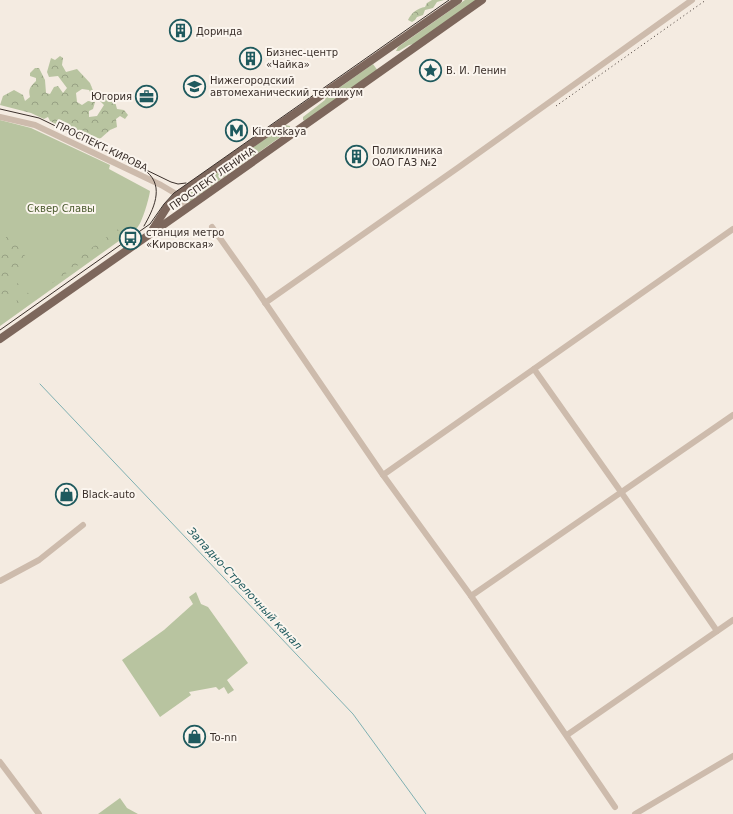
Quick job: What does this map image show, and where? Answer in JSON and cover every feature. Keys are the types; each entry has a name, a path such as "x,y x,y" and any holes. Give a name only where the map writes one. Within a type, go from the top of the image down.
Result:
{"main road":[{"name":"ПРОСПЕКТ ЛЕНИНА","path":"150,233 167,207 178,195 458,0"},
{"name":"ПРОСПЕКТ ЛЕНИНА","path":"0,339 482,0"},
{"path":"385,52 391,64"},
{"path":"293,116 302,128"}],"street":[{"path":"266,303 692,0"},
{"name":"ПРОСПЕКТ КИРОВА","path":"0,116 35,125 161,185 178,195 187,208"},
{"path":"212,227 266,303 383,475 471,596 615,807"},
{"path":"383,475 733,229"},
{"path":"534,370 717,631"},
{"path":"471,596 733,415"},
{"path":"0,581 39,560 83,525"},
{"path":"567,736 733,620"},
{"path":"636,814 733,756"},
{"path":"0,762 39,814"}],"green space":[{"path":"432,0 444,0 437,2 433,8 425,10 423,15 417,17 412,22 408,20 415,11 425,7 427,3"},
{"path":"465,0 478,0 415,44 396,51 398,47"},
{"path":"60,56 63,58 62,65 66,72 77,69 90,83 94,93 91,94 89,90 82,89 76,93 77,102 82,105 88,101 95,102 93,109 89,111 89,117 97,116 104,105 99,100 98,95 106,93 114,98 117,109 124,110 128,115 125,119 120,116 116,119 117,127 110,130 101,138 97,139 94,143 50,121 48,117 44,119 31,113 0,105 3,96 14,90 23,95 25,101 30,97 29,90 36,81 36,78 30,76 30,73 35,68 39,68 45,80 46,93 50,94 54,87 58,86 63,93 67,88 58,76 49,77 47,72 51,58 55,60"},
{"path":"373,64 378,71 305,121 303,120 303,117 325,100 326,97"},
{"name":"Сквер Славы","path":"0,120 31,128 110,165 109,169 150,191 147,205 137,228 0,326"},
{"path":"285,125 290,126 290,130 189,202 186,199 185,196 192,190"},
{"path":"141,213 138,220 130,229 12,311 9,306"},
{"path":"8,232 17,238 20,249 26,257 26,266 16,279 7,281 0,288 0,254"},
{"path":"21,282 16,293 1,303 0,293 8,287"},
{"path":"196,592 201,604 208,607 248,663 227,680 234,690 228,694 224,687 219,690 216,687 189,692 191,695 160,717 122,660 164,630 193,604 189,597"},
{"path":"120,798 127,808 138,814 98,814"}],"waterway":[{"name":"Западно-Стрелочный канал","path":"40,384 353,714 426,814"}],"tram line":[{"path":"0,330 150,224 174,193 449,0"},
{"path":"0,109 39,118 171,182 178,184 186,183"},
{"path":"144,226 156,199 155,185 147,172"}],"railway":[{"path":"556,106 706,0"}],"place":[{"name":"Доринда","path":"180,31"},
{"name":"Бизнес-центр «Чайка»","path":"251,58"},
{"name":"В. И. Ленин","path":"431,70"},
{"name":"Нижегородский автомеханический техникум","path":"195,86"},
{"name":"Югория","path":"147,96"},
{"name":"Kirovskaya","path":"236,131"},
{"name":"Поликлиника ОАО ГАЗ №2","path":"356,156"},
{"name":"станция метро «Кировская»","path":"131,238"},
{"name":"Black-auto","path":"67,494"},
{"name":"To-nn","path":"194,737"}]}
